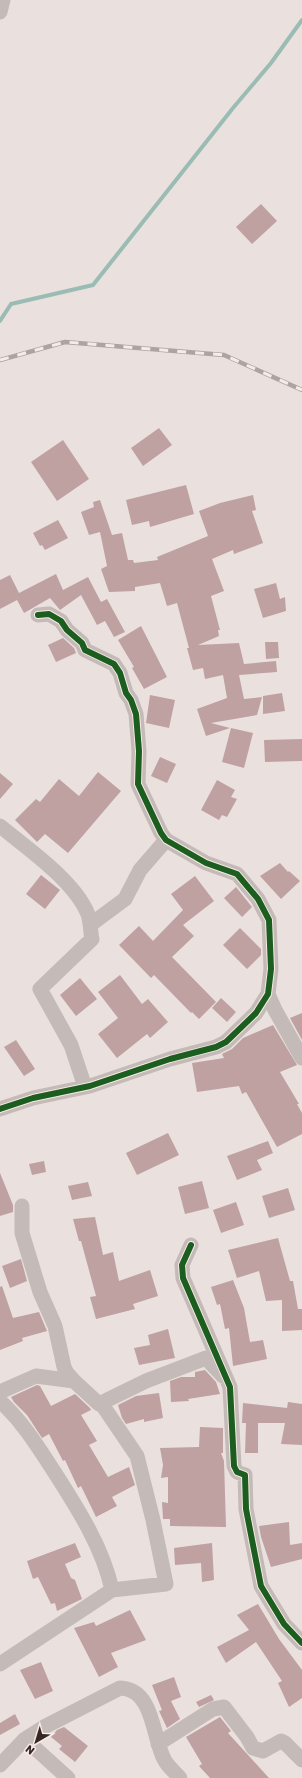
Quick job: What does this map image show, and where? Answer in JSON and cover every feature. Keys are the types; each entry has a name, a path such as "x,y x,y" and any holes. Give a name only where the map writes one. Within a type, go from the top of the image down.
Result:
{"street":[{"path":"0,12 3,0"},
{"path":"0,1109 33,1098 85,1087 221,1044 235,1035 256,1013 268,994 271,969 269,920 258,899 237,874 206,863 166,840 161,833 138,784 139,751 136,714 120,673 114,664 85,650 82,643 67,630 61,621 49,614 38,616"},
{"path":"0,826 46,863 78,896 88,913 92,939 40,989 71,1045 85,1087"},
{"path":"90,925 125,899 140,870 166,840"},
{"path":"268,994 274,1010 302,1058"},
{"path":"256,1013 274,1010"},
{"path":"0,1664 112,1590 166,1584 154,1520 137,1456 101,1403 96,1402 67,1374 64,1367 56,1326 40,1292 22,1233 22,1206"},
{"path":"190,1246 182,1265 184,1278 230,1387 234,1466 237,1472 245,1475 246,1509 261,1586 284,1624 302,1643"},
{"path":"101,1403 146,1381 206,1358 230,1387"},
{"path":"0,1392 36,1376 74,1381"},
{"path":"0,1400 29,1432 76,1506 108,1569 112,1590"},
{"path":"0,1765 25,1739 44,1727 120,1688 128,1688 137,1694 148,1708 164,1760 180,1778"},
{"path":"158,1744 213,1708 224,1707 247,1737 253,1748 263,1750 281,1741 285,1743 302,1760"},
{"path":"25,1739 68,1778"}],"building":[{"path":"261,204 277,221 252,244 236,227"},
{"path":"159,428 172,445 143,466 131,448"},
{"path":"63,440 89,479 57,501 31,462"},
{"path":"186,485 194,514 150,527 149,521 132,525 126,500"},
{"path":"253,495 256,510 252,511 263,543 234,554 233,550 212,559 224,591 211,596 220,630 218,630 219,636 198,645 239,643 244,664 276,661 277,672 239,675 244,699 262,697 257,715 211,723 230,728 206,736 197,709 227,698 223,675 205,679 203,668 193,670 187,648 189,648 177,603 167,606 160,583 135,587 135,591 109,592 101,569 107,566 100,532 89,535 81,512 94,507 93,502 100,500 112,535 122,533 128,560 133,560 134,563 158,560 157,557 208,536 199,511 220,503"},
{"path":"58,520 68,538 45,550 42,545 40,546 33,533"},
{"path":"56,574 63,590 88,577 101,602 107,599 125,632 114,637 105,621 97,625 81,595 60,610 50,598 24,613 17,600 0,609 0,580 10,575 19,593"},
{"path":"276,583 280,599 285,597 286,611 263,618 254,589"},
{"path":"141,626 167,677 144,689 132,668 134,667 118,640"},
{"path":"63,638 74,648 76,653 56,662 48,645"},
{"path":"265,642 278,642 279,658 266,659"},
{"path":"282,693 285,711 263,714 263,696"},
{"path":"150,695 175,700 169,728 146,723"},
{"path":"231,728 253,733 244,768 222,762"},
{"path":"302,739 302,761 265,762 264,740"},
{"path":"160,757 176,764 167,783 151,776"},
{"path":"98,772 121,791 68,853 45,834 37,842 15,820 36,799 40,802 59,779 79,796"},
{"path":"0,773 13,784 0,799"},
{"path":"217,780 235,790 231,797 237,799 227,817 222,815 219,820 201,810"},
{"path":"280,863 288,872 289,871 300,881 281,899 260,876"},
{"path":"41,875 60,890 45,909 26,894"},
{"path":"195,876 214,901 183,925 194,936 172,957 216,1002 199,1019 192,1012 191,1013 154,975 151,978 119,945 139,926 153,941 183,910 171,894"},
{"path":"236,887 252,907 242,917 224,898"},
{"path":"240,928 261,949 261,955 247,969 223,945"},
{"path":"120,975 142,1004 148,999 168,1022 150,1038 147,1034 117,1058 98,1034 118,1018 98,992"},
{"path":"80,978 97,999 76,1016 60,995"},
{"path":"221,998 236,1012 227,1022 212,1008"},
{"path":"302,1013 302,1040 290,1018"},
{"path":"273,1025 297,1065 280,1072 299,1104 297,1104 302,1113 302,1134 277,1147 246,1092 242,1094 239,1086 197,1092 192,1063 224,1058 222,1054 232,1049 243,1038"},
{"path":"16,1040 35,1069 24,1076 4,1047"},
{"path":"168,1133 179,1155 137,1175 126,1153"},
{"path":"268,1141 273,1153 257,1160 262,1170 237,1180 227,1156"},
{"path":"44,1161 46,1172 32,1175 29,1164"},
{"path":"0,1173 13,1205 13,1212 0,1216"},
{"path":"202,1181 209,1208 185,1214 178,1187"},
{"path":"88,1182 92,1196 72,1200 68,1186"},
{"path":"288,1188 295,1210 269,1218 262,1196"},
{"path":"236,1202 244,1225 221,1233 213,1210"},
{"path":"95,1217 103,1255 113,1252 119,1281 150,1270 158,1296 133,1304 135,1309 96,1319 90,1297 96,1296 81,1241 79,1241 73,1219"},
{"path":"278,1238 290,1281 293,1281 298,1309 302,1309 302,1330 282,1331 282,1300 266,1301 259,1271 237,1278 228,1250"},
{"path":"21,1259 27,1281 10,1288 2,1266"},
{"path":"233,1280 244,1308 250,1342 263,1340 267,1359 233,1366 229,1328 225,1329 220,1304 217,1305 211,1287"},
{"path":"2,1286 13,1318 39,1312 47,1331 22,1338 23,1341 0,1350 0,1287"},
{"path":"168,1329 175,1358 139,1365 134,1348 150,1345 148,1335"},
{"path":"205,1370 216,1382 220,1394 188,1399 189,1401 171,1402 170,1381 181,1377 195,1377 195,1372"},
{"path":"37,1385 40,1386 51,1406 75,1394 90,1408 91,1410 81,1415 97,1441 89,1445 108,1477 129,1467 135,1485 112,1497 117,1506 96,1517 81,1486 78,1488 65,1460 63,1461 49,1434 42,1438 27,1415 11,1397"},
{"path":"159,1393 163,1418 144,1422 144,1419 126,1424 122,1418 118,1405 136,1396"},
{"path":"288,1402 302,1404 302,1445 281,1444 285,1423 258,1423 258,1453 245,1453 246,1423 242,1423 243,1403 287,1408"},
{"path":"200,1427 223,1428 223,1453 221,1453 224,1461 226,1527 170,1526 170,1519 163,1519 162,1502 168,1503 168,1477 161,1478 163,1465 160,1448 199,1447"},
{"path":"289,1522 290,1545 302,1543 302,1559 271,1567 259,1526"},
{"path":"75,1543 81,1557 65,1564 71,1578 75,1580 82,1599 57,1611 55,1603 51,1604 38,1577 33,1579 27,1561"},
{"path":"212,1543 214,1580 202,1582 201,1563 175,1565 174,1548"},
{"path":"258,1604 279,1639 302,1670 302,1698 289,1707 278,1683 282,1681 256,1642 226,1663 217,1647 249,1630 237,1615"},
{"path":"130,1610 146,1640 111,1653 118,1667 99,1677 74,1628 94,1622 96,1626"},
{"path":"41,1662 53,1691 35,1699 20,1670"},
{"path":"174,1677 181,1697 171,1701 180,1719 167,1728 159,1711 162,1710 152,1685"},
{"path":"211,1695 214,1700 199,1707 196,1702"},
{"path":"15,1714 20,1724 0,1735 0,1723"},
{"path":"220,1717 231,1731 228,1733 269,1778 210,1778 199,1766 202,1764 186,1737"},
{"path":"64,1727 88,1746 75,1762 59,1749 62,1746 51,1737 57,1730"}],"waterway":[{"path":"0,321 11,304 93,285 233,108 271,63 302,20"}],"railway":[{"path":"0,360 65,342 224,355 302,390"}],"cycle path":[{"path":"0,1109 33,1098 90,1086 170,1059 216,1047 226,1042 256,1013 268,994 271,969 269,920 258,899 237,874 206,863 166,840 161,833 138,784 139,751 136,714 131,700 126,693 120,673 114,664 85,650 82,643 67,630 61,621 49,614 38,615"},
{"path":"191,1245 182,1265 183,1278 230,1387 234,1466 237,1472 245,1475 246,1509 261,1586 284,1624 302,1643"}]}
